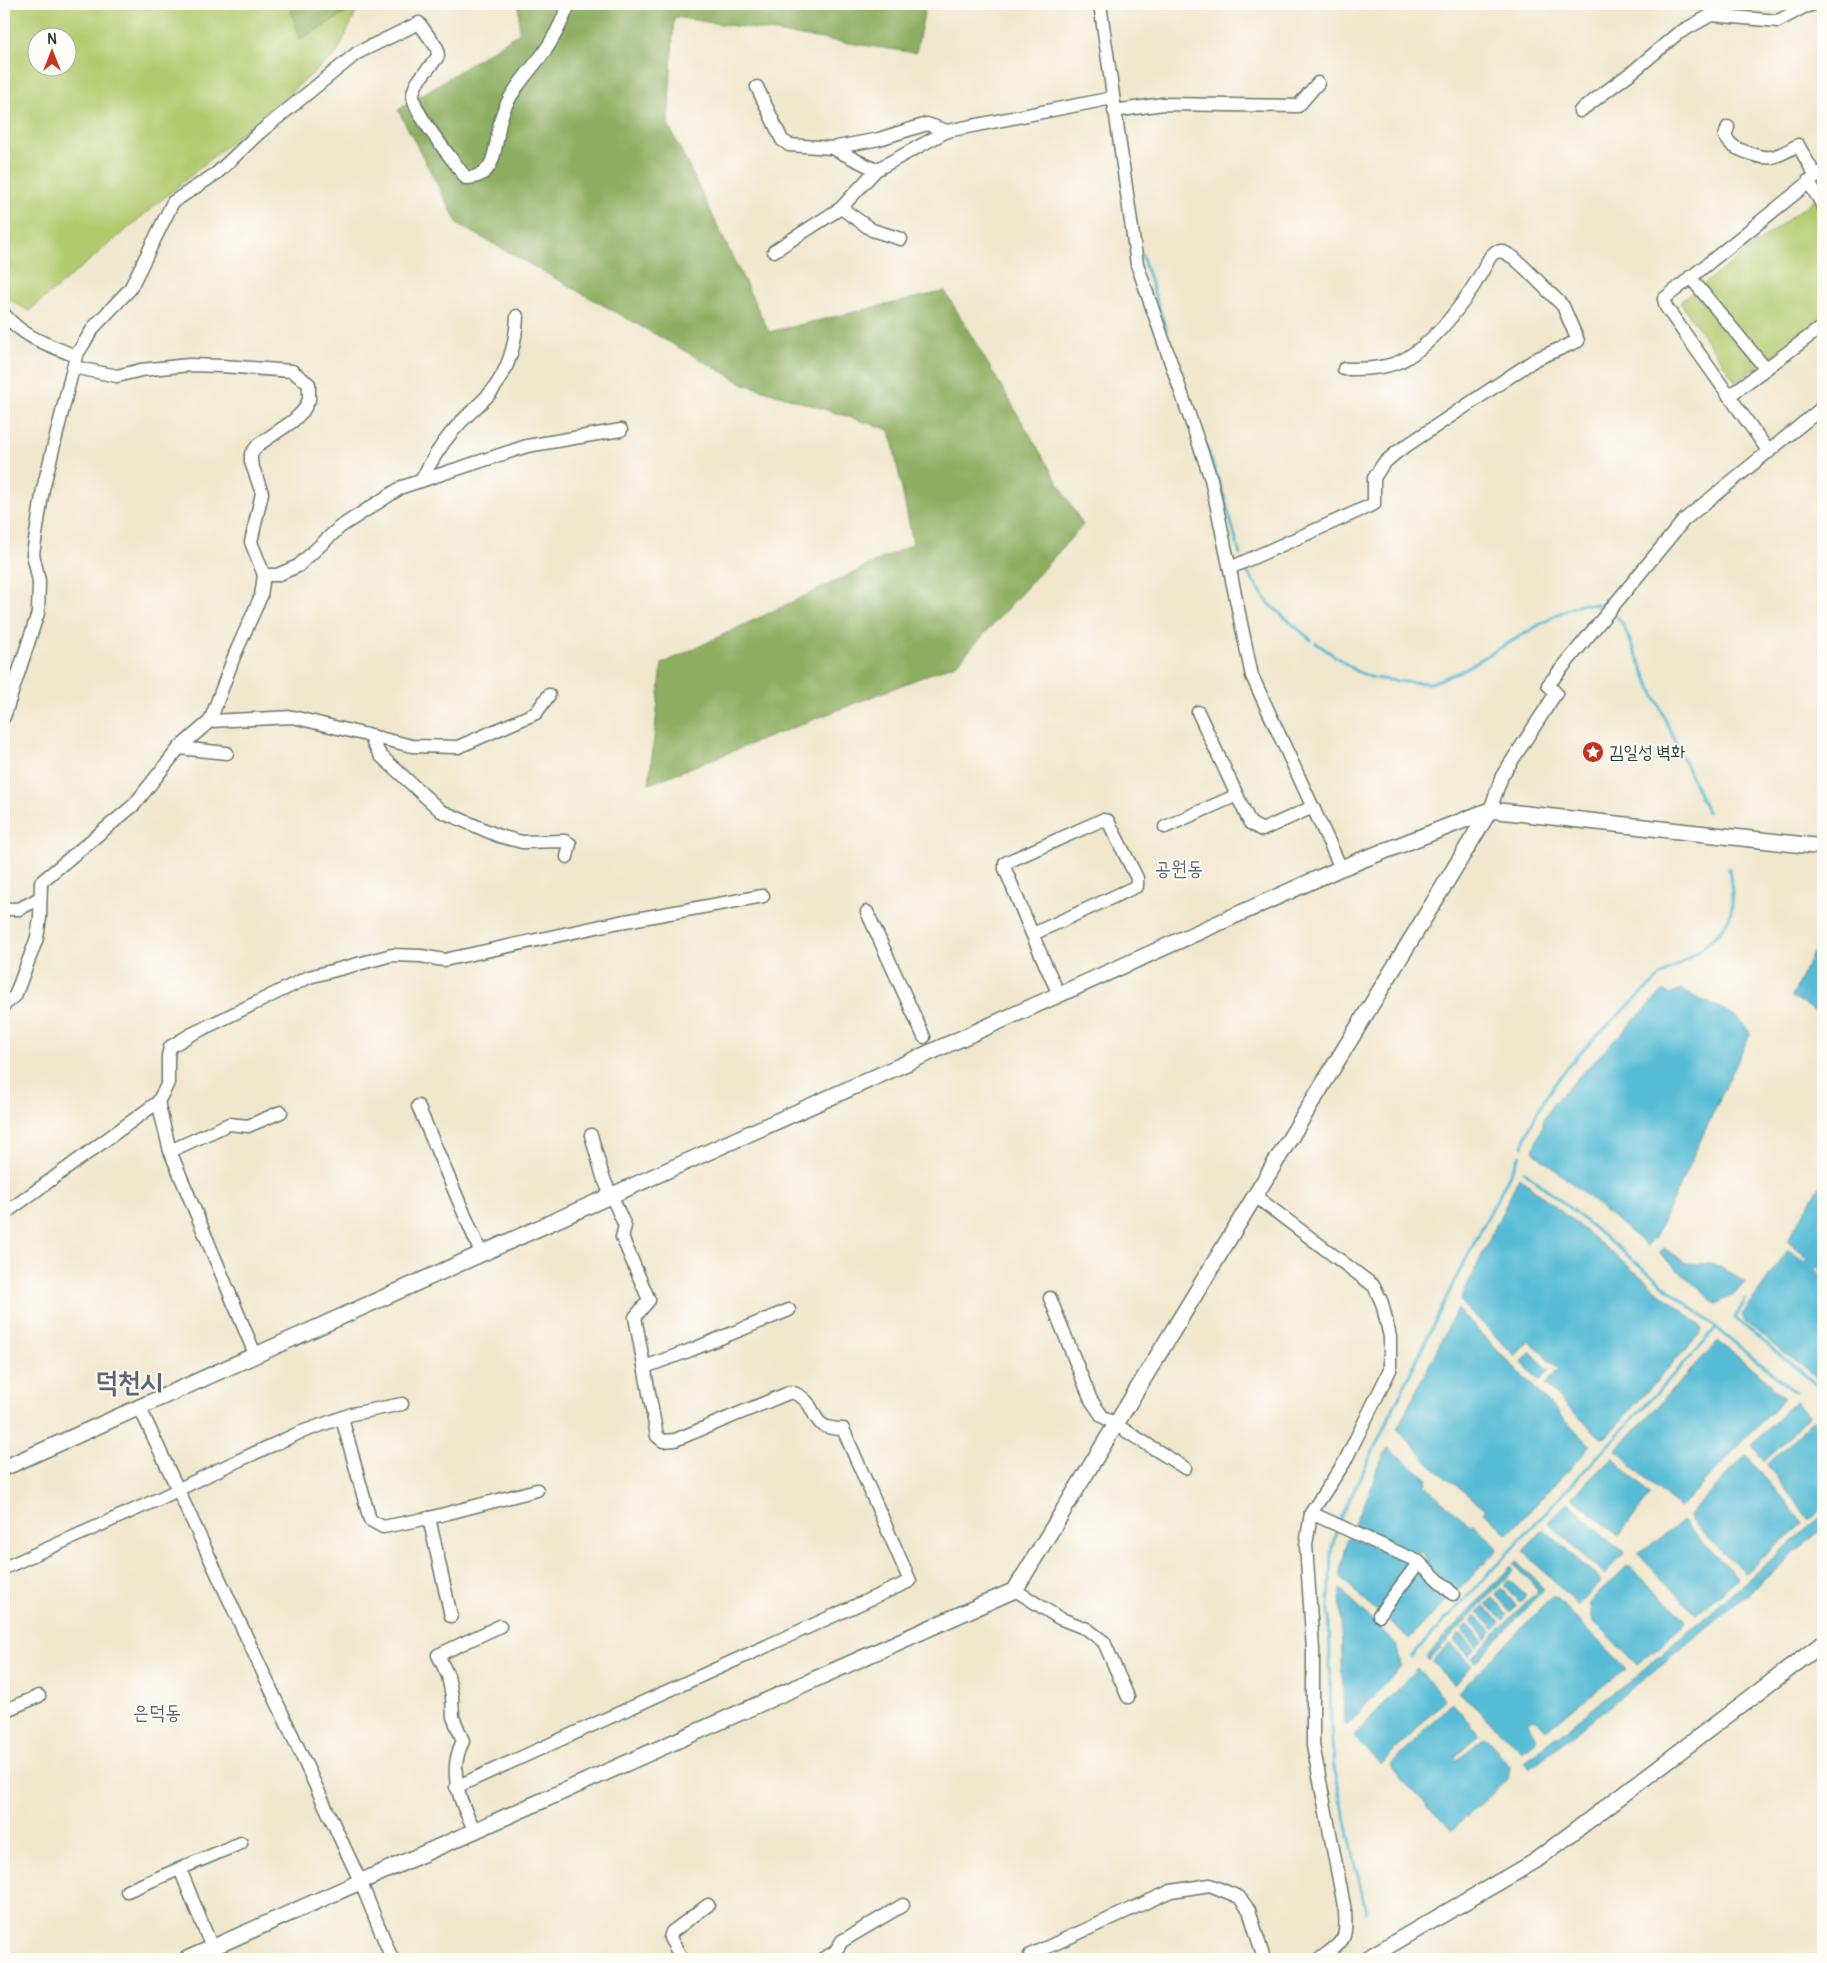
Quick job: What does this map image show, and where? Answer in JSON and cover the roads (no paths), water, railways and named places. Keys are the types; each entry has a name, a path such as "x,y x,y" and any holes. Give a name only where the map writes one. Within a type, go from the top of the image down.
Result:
{"main road":[{"path":"4,1468 1341,868 1490,810 1823,847"},
{"path":"187,1959 476,1832 1015,1590 1490,810"},
{"path":"1366,1959 1534,1861 1823,1643"}],"street":[{"path":"4,717 38,613 39,581 33,554 43,489 75,362 94,327 130,289 174,202 217,173 259,133 358,53 419,23 437,48 438,56 416,85 413,95 419,111 466,178 476,178 487,172 492,164 503,112 515,90 560,27 569,4"},
{"path":"1100,4 1137,264 1211,479 1230,568 1237,614 1252,676 1341,868"},
{"path":"1580,111 1636,69 1677,34 1711,15 1778,21 1804,7 1815,4"},
{"path":"774,251 841,208 876,170 947,131 1113,105 1298,106 1318,83"},
{"path":"757,87 782,140 789,145 832,148 879,139 928,124 947,131"},
{"path":"1728,127 1725,136 1732,147 1763,159 1780,155 1798,145 1816,175 1823,206"},
{"path":"832,148 876,170"},
{"path":"1769,452 1666,307 1664,300 1816,175"},
{"path":"841,208 872,230 901,239"},
{"path":"1230,568 1374,504 1374,478 1383,464 1397,452 1536,359 1578,340 1563,306 1514,258 1502,251 1495,252 1490,257 1469,294 1434,334 1417,349 1400,361 1386,366 1344,369"},
{"path":"1690,277 1766,369"},
{"path":"4,314 23,333 75,362 117,376 141,370 189,365 222,366 292,371 309,384 309,400 303,411 293,421 258,445 251,454 251,462 262,493 251,542 264,575 261,596 235,654 210,721 179,748 134,805 40,882 40,918 37,938 15,996 4,1005"},
{"path":"422,481 435,453 453,430 492,390 502,375 515,346 517,316"},
{"path":"1730,396 1823,326"},
{"path":"1490,810 1502,776 1556,692 1548,685 1684,520 1823,407"},
{"path":"264,575 277,575 298,566 340,527 402,487 527,446 621,430"},
{"path":"210,721 294,717 412,746 458,747 536,713 549,694"},
{"path":"1198,712 1235,796 1250,823 1262,830 1313,807"},
{"path":"372,735 372,743 381,756 441,811 499,836 522,842 565,841 570,844 567,857"},
{"path":"179,748 227,752"},
{"path":"1165,827 1235,796"},
{"path":"1032,934 1137,886 1137,878 1108,821 1102,820 1005,863 1005,869 1032,934 1059,994"},
{"path":"4,1214 158,1102 168,1083 170,1047 190,1035 309,977 392,955 421,956 444,960 620,922 763,896"},
{"path":"4,909 24,907 40,898"},
{"path":"867,912 924,1037"},
{"path":"158,1102 170,1150 255,1354"},
{"path":"418,1106 481,1253"},
{"path":"170,1150 229,1124 248,1126 282,1112"},
{"path":"456,1787 910,1581 842,1430 828,1430 818,1424 809,1402 802,1396 791,1392 675,1440 663,1441 657,1436 635,1317 649,1300 622,1237 625,1226 604,1177 591,1135"},
{"path":"1255,1196 1374,1286 1382,1303 1390,1337 1390,1370 1344,1463 1311,1512 1306,1545 1313,1650 1313,1745 1345,1911 1347,1934 1338,1945 1320,1959"},
{"path":"1050,1298 1092,1400 1102,1416 1115,1426 1185,1468"},
{"path":"645,1366 691,1350 789,1310"},
{"path":"4,1568 178,1490 290,1437 342,1418 402,1404"},
{"path":"139,1406 361,1883 392,1959"},
{"path":"342,1418 370,1520 383,1527 428,1518 537,1490"},
{"path":"1311,1512 1338,1527 1419,1562 1453,1594"},
{"path":"428,1518 451,1616"},
{"path":"1380,1615 1419,1562"},
{"path":"1015,1590 1059,1618 1087,1629 1104,1642 1128,1697"},
{"path":"476,1832 456,1787 458,1751 463,1741 453,1717 452,1696 448,1676 438,1655 500,1626"},
{"path":"4,1711 39,1696"},
{"path":"127,1891 241,1843"},
{"path":"180,1869 212,1948"},
{"path":"1030,1955 1171,1891 1210,1885 1239,1898 1249,1910 1264,1959"},
{"path":"682,1959 670,1938 672,1932 708,1905"},
{"path":"822,1959 835,1952 842,1941 903,1905"}],"water":[{"path":"1823,933 1823,1017 1803,1003 1793,999 1792,996"},
{"path":"1681,989 1736,1017 1750,1034 1655,1238 1647,1246 1533,1151 1544,1120 1554,1102 1664,990 1670,995"},
{"path":"1519,1177 1700,1325 1702,1331 1606,1437 1601,1438 1545,1385 1559,1369 1529,1341 1515,1356 1460,1301"},
{"path":"1823,1181 1823,1271 1816,1266 1814,1269 1823,1276 1823,1372 1817,1378 1745,1322 1742,1315 1788,1250 1806,1262 1808,1259 1787,1241"},
{"path":"1664,1248 1686,1263 1714,1264 1745,1282 1735,1294 1716,1304 1659,1253"},
{"path":"1457,1309 1591,1446 1508,1534 1484,1512 1486,1509 1435,1469 1397,1429"},
{"path":"1718,1341 1771,1383 1772,1387 1784,1398 1680,1508 1630,1465 1617,1449"},
{"path":"1531,1352 1549,1370 1540,1381 1521,1362"},
{"path":"1795,1402 1810,1416 1764,1462 1752,1444"},
{"path":"1814,1420 1823,1428 1823,1507 1809,1520 1767,1465"},
{"path":"1388,1448 1428,1479 1426,1485 1431,1491 1470,1526 1474,1524 1496,1546 1497,1550 1456,1593 1428,1567 1425,1556 1420,1552 1410,1555 1352,1528 1375,1480 1374,1474"},
{"path":"1746,1455 1803,1523 1745,1573 1691,1521 1689,1515"},
{"path":"1612,1457 1650,1494 1619,1536 1572,1497"},
{"path":"1568,1502 1609,1541 1625,1552 1604,1575 1548,1522"},
{"path":"1823,1515 1823,1528 1787,1560 1678,1651 1529,1769 1524,1762 1639,1673"},
{"path":"1682,1520 1738,1578 1696,1614 1637,1553 1664,1536"},
{"path":"1544,1529 1601,1581 1578,1606 1523,1551"},
{"path":"1349,1537 1409,1562 1410,1566 1379,1613 1340,1577"},
{"path":"1517,1561 1544,1589 1476,1662 1472,1658 1538,1590 1514,1564"},
{"path":"1511,1566 1514,1570 1429,1660 1426,1657"},
{"path":"1626,1567 1630,1567 1684,1618 1686,1623 1637,1665 1593,1621 1589,1603"},
{"path":"1417,1572 1424,1572 1451,1596 1409,1639 1383,1614"},
{"path":"1509,1580 1526,1596 1521,1603 1504,1586"},
{"path":"1340,1589 1396,1644 1401,1666 1347,1726 1344,1722"},
{"path":"1501,1589 1517,1605 1511,1612 1496,1595"},
{"path":"1552,1597 1555,1597 1626,1669 1546,1730 1537,1721 1533,1720 1528,1724 1536,1736 1536,1741 1521,1751 1459,1692"},
{"path":"1493,1598 1508,1615 1503,1620 1486,1604"},
{"path":"1484,1606 1500,1623 1495,1630 1478,1613"},
{"path":"1476,1616 1492,1632 1486,1639 1471,1622"},
{"path":"1467,1624 1483,1641 1477,1647 1462,1630"},
{"path":"1460,1633 1475,1649 1469,1656 1454,1640"},
{"path":"1450,1643 1472,1664 1454,1685 1432,1662"},
{"path":"1417,1668 1445,1699 1381,1765 1354,1736"},
{"path":"1452,1702 1479,1734 1454,1759 1457,1761 1485,1736 1510,1766 1508,1779 1452,1830 1401,1779 1391,1765"}],"waterway":[{"path":"1141,252 1166,330"},
{"path":"1204,440 1225,499 1240,555"},
{"path":"1245,569 1269,604 1311,640"},
{"path":"1316,643 1356,671 1373,678 1431,683 1459,672 1556,615 1580,604 1599,605"},
{"path":"1617,617 1622,623 1707,812"},
{"path":"1523,1146 1533,1120 1547,1096 1581,1052 1662,975 1700,950 1725,925 1732,906 1729,868"},
{"path":"1339,1522 1454,1282 1520,1155"},
{"path":"1524,1171 1795,1392"},
{"path":"1746,1299 1735,1318 1823,1390"},
{"path":"1411,1657 1717,1328"},
{"path":"1337,1528 1331,1552 1329,1605 1331,1726 1334,1767 1366,1912"}],"place":[{"name":"김일성 벽화","path":"1593,752"}],"district":[{"name":"공원동","path":"1179,868"},
{"name":"덕천시","path":"129,1382"},
{"name":"은덕동","path":"157,1712"}]}
